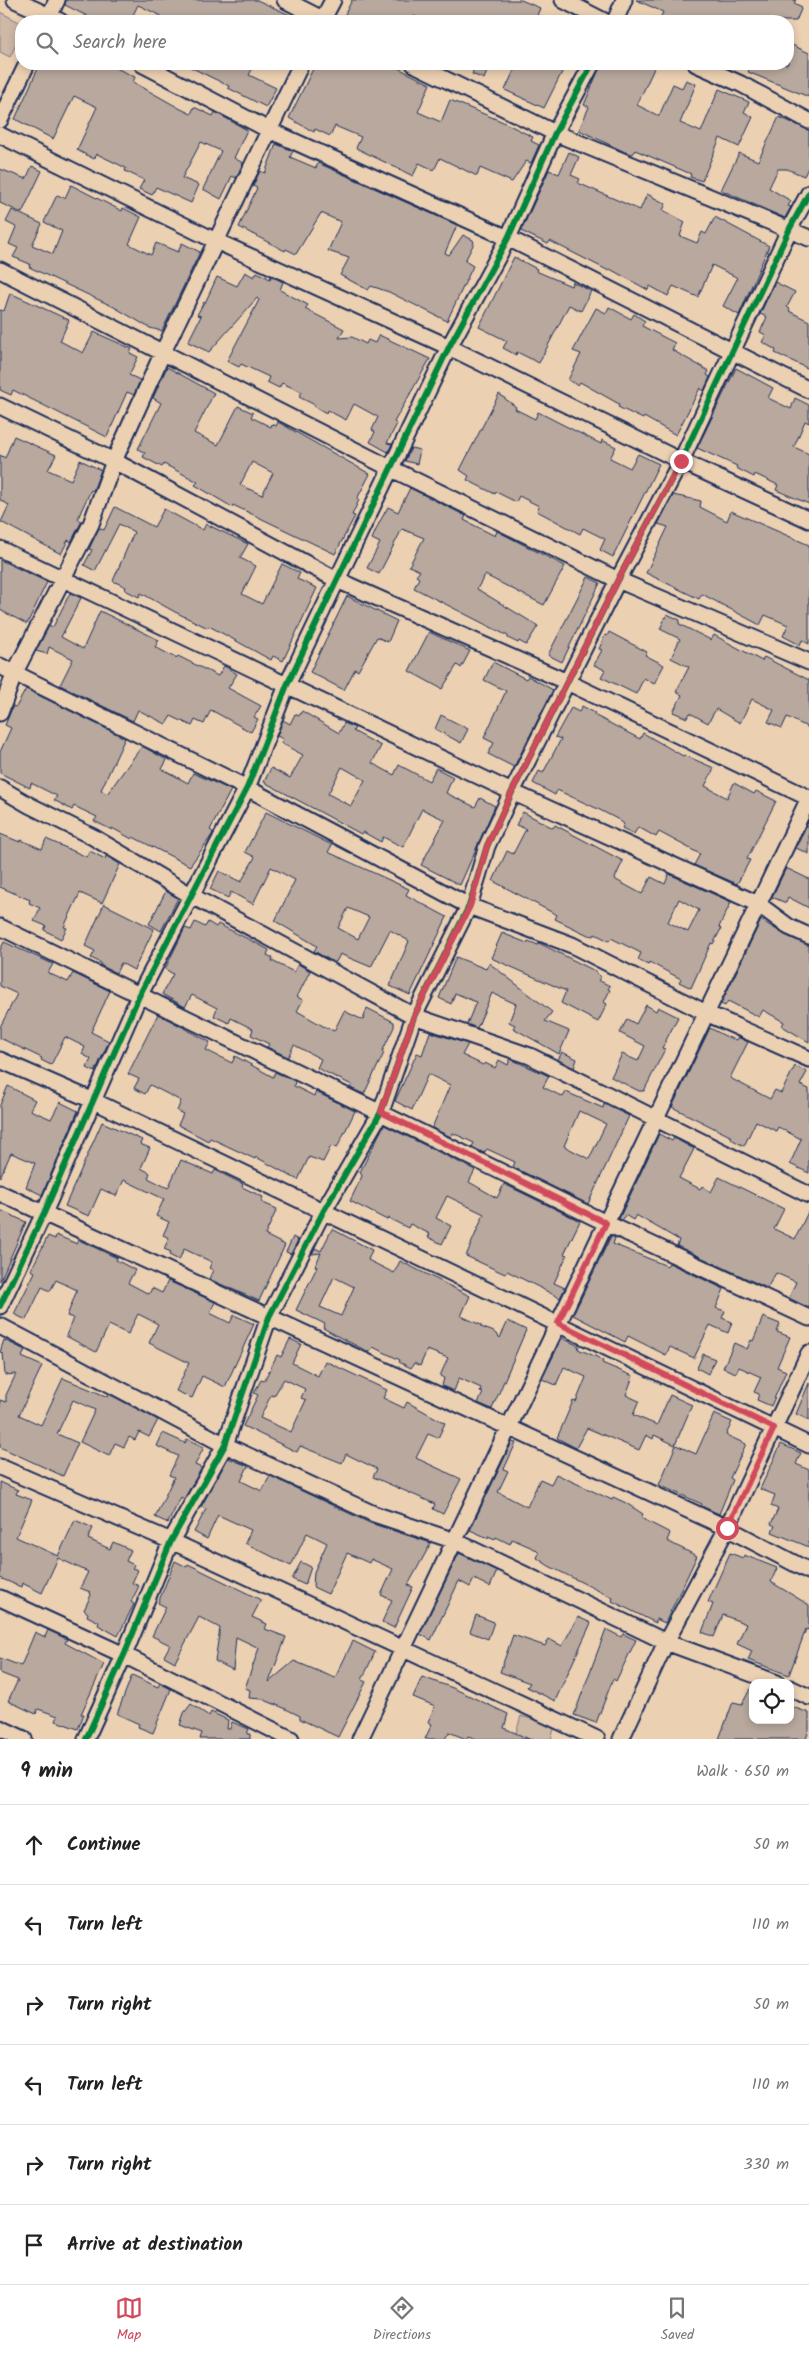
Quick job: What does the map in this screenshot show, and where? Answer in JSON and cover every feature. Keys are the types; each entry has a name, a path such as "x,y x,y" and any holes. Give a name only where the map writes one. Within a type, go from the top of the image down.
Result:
{"street":[{"path":"15,0 43,15"},
{"path":"53,15 57,0"},
{"path":"285,0 312,15"},
{"path":"326,15 333,0"},
{"path":"563,0 592,15"},
{"path":"618,15 624,0"},
{"path":"0,120 24,70"},
{"path":"153,70 268,130 508,238 809,390"},
{"path":"0,713 15,672 64,580 91,524 114,461 268,130 298,70"},
{"path":"426,70 555,133 790,228 809,238"},
{"path":"0,1306 44,1213 139,996 247,788 287,685 390,468 449,347 508,238 555,133 589,70"},
{"path":"710,70 741,84 809,121"},
{"path":"0,135 216,241 449,347 681,461 809,520"},
{"path":"86,1739 124,1655 171,1541 225,1445 269,1317 322,1212 381,1112 414,1016 470,906 487,846 512,792 618,580 681,461 790,228 809,193"},
{"path":"0,270 390,468 618,580 809,662"},
{"path":"0,406 114,461 337,580 567,682 809,798 360,1739"},
{"path":"0,549 512,792 758,904 789,927 809,936"},
{"path":"0,666 247,788 470,906 572,945 706,1014 809,1060"},
{"path":"0,788 29,805 93,837 192,896 414,1016 530,1056 809,1195"},
{"path":"0,927 606,1223 809,1318"},
{"path":"0,1060 94,1101 809,1445"},
{"path":"0,1194 727,1528 809,1571"},
{"path":"0,1326 225,1445 374,1514 455,1541 666,1642 766,1679"},
{"path":"621,1739 666,1642 727,1528 809,1353"},
{"path":"0,1467 171,1541 597,1739"},
{"path":"0,1598 124,1655 291,1739"},
{"path":"794,1690 809,1698"},
{"path":"0,1728 24,1739"}],"shaded area":[{"path":"0,12 15,20 15,47 10,57 0,52"},
{"path":"521,1716 555,1726 551,1739 514,1739"}],"building":[{"path":"66,0 257,0 290,15 159,15 138,5 133,15 85,15 65,5"},
{"path":"352,0 521,0 540,8 537,15 344,15"},
{"path":"636,0 796,0 794,3 802,7 796,21 794,21 794,15 662,15 663,12"},
{"path":"794,46 809,53 809,97 748,72 749,70 794,70"},
{"path":"37,70 120,70 135,77 133,82 191,114 194,107 213,116 215,112 247,130 234,158 243,163 236,178 232,176 221,199 203,189 221,151 201,142 182,178 199,185 191,203 156,187 152,195 139,189 144,180 125,171 126,168 97,154 94,159 77,150 97,107 74,96 53,139 15,119"},
{"path":"196,70 252,70 249,75 276,88 266,107 228,88 229,86"},
{"path":"313,70 402,70 430,84 418,112 441,122 450,100 501,121 533,137 531,141 539,145 531,163 526,161 512,182 480,168 477,176 440,158 434,170 419,163 413,176 356,148 361,137 335,126 330,136 315,129 314,132 289,118"},
{"path":"474,70 488,70 484,79 472,74"},
{"path":"514,70 563,70 544,108 505,90"},
{"path":"599,70 653,70 637,105 659,116 673,84 682,88 686,80 696,84 680,123 701,132 719,89 749,102 744,112 753,117 739,147 720,138 702,181 690,177 691,174 635,150 633,154 627,153 579,130 589,107 584,105"},
{"path":"779,117 809,130 809,166 804,176 787,169 778,169 769,188 791,201 788,206 791,207 785,218 721,190 739,153 758,161"},
{"path":"276,144 293,151 290,157 316,168 318,163 457,225 445,253 449,255 463,235 473,240 474,243 465,261 473,266 447,321 389,292 371,286 368,290 340,275 349,258 328,251 341,222 321,213 296,254 286,249 285,251 239,227 257,188 253,186 260,171 265,173"},
{"path":"569,152 579,157 571,175 580,179 578,183 640,210 647,194 666,204 663,210 685,222 680,236 697,243 702,232 706,234 715,217 769,246 739,315 723,306 737,279 736,277 712,265 698,297 673,286 668,296 650,286 648,290 610,269 609,271 550,241 548,244 521,231 549,170 559,174"},
{"path":"32,166 42,171 22,213 0,203 0,169 26,179"},
{"path":"71,185 122,211 123,208 141,217 129,244 151,255 156,243 178,252 182,243 200,252 162,331 150,328 114,307 29,267 30,264 13,257 18,248 9,244 16,227 6,222 12,210 42,224 32,245 53,254 62,231 44,222 57,195 65,198"},
{"path":"514,257 537,269 536,271 571,286 572,282 591,291 581,311 569,305 539,363 517,352 516,355 503,348 507,341 479,327"},
{"path":"245,272 254,277 257,272 270,279 271,276 283,282 280,290 308,305 305,309 344,329 339,338 352,337 366,344 368,340 375,343 379,335 430,359 394,422 397,424 387,443 392,444 388,452 370,442 375,432 372,430 378,417 354,404 346,420 327,410 326,413 299,397 302,392 282,383 279,388 267,382 269,377 241,364 239,367 227,361 259,300 257,298 209,352 188,342 201,316 197,315 217,277 237,286"},
{"path":"775,282 795,292 787,307 790,309 789,311 809,321 809,369 775,353 776,350 762,342 766,335 760,332 767,317 760,314"},
{"path":"10,293 69,320 60,341 83,353 94,332 132,349 130,353 138,357 129,375 140,380 134,395 127,392 107,437 13,390 11,395 0,390 0,310 4,311"},
{"path":"609,307 631,319 634,314 645,321 642,326 675,343 672,350 709,371 707,375 710,377 704,391 700,388 676,435 644,417 643,419 618,407 619,404 580,382 578,385 568,380 581,354 573,351 596,308 606,313"},
{"path":"167,367 214,393 194,433 218,445 238,406 253,413 251,417 271,427 272,424 276,426 278,422 370,474 357,499 359,500 352,515 355,516 335,554 233,505 232,507 195,485 198,482 164,464 162,467 143,457 145,453 138,449 161,403 153,398","holes":["252,462 273,473 262,495 240,485"]},
{"path":"736,368 773,388 768,398 791,409 795,398 809,405 809,423 805,421 794,447 809,454 809,504 776,490 778,485 755,474 754,477 736,468 737,466 697,448"},
{"path":"499,394 516,407 515,409 535,419 538,412 601,444 602,440 616,447 610,458 630,468 638,454 659,464 613,557 600,550 605,539 583,528 580,534 537,511 539,506 519,496 516,502 496,492 495,494 467,480 469,476 460,470"},
{"path":"14,436 56,455 48,470 71,480 80,460 101,470 93,491 91,490 78,519 82,521 71,542 68,540 61,554 1,522 9,505 0,500 0,455 5,458"},
{"path":"411,448 420,450 417,464 405,461"},
{"path":"410,488 466,516 464,520 495,536 497,531 565,566 544,605 485,575 477,589 538,626 526,645 508,638 508,636 414,588 419,578 416,576 420,571 409,566 424,538 402,529 379,574 367,568 380,543 372,539 379,523 388,507 398,512"},
{"path":"673,495 701,501 700,507 727,521 731,511 809,545 809,644 802,640 800,645 783,636 788,625 765,615 760,625 702,594 699,599 646,573 668,527 658,524"},
{"path":"115,507 154,527 164,509 203,530 206,524 248,544 240,558 256,566 242,594 262,604 282,564 300,573 297,579 317,588 283,661 273,656 271,660 209,626 208,628 175,612 141,593 139,597 125,590 126,587 113,581 134,532 119,524 95,571 84,565 92,550 89,549 99,528 104,530"},
{"path":"0,560 47,582 27,624 0,610"},
{"path":"588,577 600,583 562,662 548,655"},
{"path":"70,593 81,598 61,637 83,649 100,611 159,640 155,647 176,658 178,656 218,676 224,666 237,674 228,688 261,706 254,717 258,719 251,732 211,710 204,724 195,720 192,726 171,716 166,724 138,710 133,721 60,685 73,659 49,647 47,654 36,651 49,626 53,627"},
{"path":"347,596 397,621 388,642 377,637 358,671 355,669 344,690 310,672"},
{"path":"667,614 680,620 679,624 711,640 714,635 762,661 764,657 809,680 809,728 787,717 782,728 768,722 774,710 752,699 740,723 716,709 708,723 690,713 687,718 673,712 682,695 676,692 689,667 671,658 680,639 660,629"},
{"path":"429,632 470,651 461,668 457,665 442,689 409,671"},
{"path":"609,632 647,652 645,655 664,665 654,684 644,678 636,694 601,677 605,670 594,665 602,650 599,649 605,635 607,636"},
{"path":"493,662 526,679 528,676 553,690 514,767 488,754 494,743 484,738 506,691 484,680"},
{"path":"26,689 125,738 101,790 107,794 142,746 167,760 162,769 188,783 193,773 231,790 210,830 213,832 212,835 190,866 133,837 132,839 94,821 97,817 74,806 72,810 54,800 57,796 31,783 30,788 0,773 0,752 11,728 5,725 13,706 16,707"},
{"path":"582,706 595,713 594,715 640,739 643,733 683,756 714,768 705,786 727,798 734,783 754,794 756,791 776,801 747,859 750,860 737,884 694,865 700,854 659,832 656,837 638,827 634,834 622,828 624,824 619,820 598,809 557,790 555,795 533,783 539,771 543,773 561,739 555,737 571,708 579,712"},
{"path":"302,711 339,733 344,723 355,728 353,731 381,746 372,763 394,775 399,765 429,781 436,768 453,777 446,793 475,807 480,798 495,806 460,885 421,865 445,820 422,809 403,847 383,837 381,842 363,832 361,834 264,782 271,768 290,778 303,755 281,743 283,739 277,736 283,720 290,724 295,714 299,716","holes":["342,767 365,780 351,806 328,794"]},
{"path":"441,715 468,729 461,743 435,729"},
{"path":"266,812 332,845 328,852 409,889 406,895 447,917 410,995 390,986 409,941 390,930 371,967 340,954 336,962 333,962 314,951 317,946 275,921 295,880 271,867 253,904 231,892 228,898 210,889 219,871 241,882 255,857 245,852","holes":["348,908 369,917 358,939 338,928"]},
{"path":"523,812 553,828 555,825 623,861 615,878 616,880 642,894 651,877 665,884 669,874 731,902 719,927 721,929 713,944 711,943 691,988 679,982 681,979 649,962 648,965 638,960 641,953 611,938 609,941 595,934 594,936 588,935 555,919 557,915 493,881 507,851 513,854 526,829 516,825","holes":["679,899 699,910 688,932 668,922"]},
{"path":"809,820 809,854 796,848"},
{"path":"0,834 42,849 46,839 87,857 90,851 105,859 106,856 120,864 102,903 80,893 64,927 67,928 61,939 44,930 46,926 34,921 40,908 29,903 30,900 0,887"},
{"path":"786,868 809,879 809,908 788,897 786,903 772,897"},
{"path":"166,891 178,898 161,931 149,924"},
{"path":"104,904 154,929 134,970 121,963 116,973 91,958 95,951 85,946"},
{"path":"761,920 785,935 809,945 809,1042 782,1026 784,1022 763,1010 759,1017 728,1001 725,1006 721,1004"},
{"path":"195,922 205,927 208,922 216,927 218,924 258,944 269,950 267,955 273,958 272,961 294,972 298,964 310,971 297,997 303,1000 297,1011 323,1026 334,1031 344,1011 363,1020 367,1008 394,1022 394,1027 382,1052 384,1053 364,1094 350,1088 352,1085 317,1068 321,1059 294,1045 288,1057 267,1047 269,1044 251,1035 253,1029 231,1018 229,1023 214,1016 217,1008 192,995 185,1007 162,994 173,974 165,969 185,928 191,930"},
{"path":"502,933 527,943 528,941 538,945 539,943 595,971 601,977 598,980 610,986 604,1002 607,1004 598,1022 561,1003 566,991 491,958"},
{"path":"4,942 53,964 48,973 68,982 73,973 110,991 91,1032 109,1041 95,1072 87,1068 91,1059 82,1054 85,1047 65,1037 51,1065 41,1060 42,1058 0,1038 0,1027 17,994 0,986 0,950"},
{"path":"456,957 486,969 489,963 552,1012 545,1021 569,1031 559,1054 513,1028 515,1025 509,1022 516,1004 492,993 477,1028 467,1024 476,1002 455,993 451,1004 439,998"},
{"path":"646,1005 656,1011 658,1007 678,1017 662,1048 665,1049 644,1091 639,1091 611,1077 622,1054 638,1061 645,1046 620,1033 627,1019 636,1024"},
{"path":"158,1014 210,1042 206,1050 232,1063 235,1056 273,1077 275,1072 295,1081 294,1086 314,1096 316,1092 355,1111 337,1148 331,1146 323,1162 309,1157 298,1180 256,1157 255,1159 210,1138 208,1141 178,1125 183,1114 177,1111 181,1101 150,1085 145,1094 134,1088 139,1079 128,1074"},
{"path":"710,1028 727,1037 736,1040 738,1037 748,1042 730,1078 770,1099 775,1090 781,1093 795,1066 807,1072 800,1085 809,1089 809,1173 790,1164 801,1139 778,1127 776,1131 756,1121 744,1146 731,1139 732,1137 672,1107"},
{"path":"430,1032 468,1044 462,1055 483,1065 485,1063 495,1068 499,1060 508,1065 510,1059 549,1076 543,1087 563,1097 566,1092 603,1108 604,1104 629,1116 588,1204 513,1167 515,1162 487,1149 484,1153 472,1147 474,1143 453,1133 451,1137 432,1128 450,1085 428,1074 412,1110 395,1101 417,1053 422,1055","holes":["579,1111 606,1124 589,1159 564,1146"]},
{"path":"562,1052 577,1059 574,1068 558,1060"},
{"path":"8,1086 35,1100 30,1110 51,1119 60,1102 78,1111 42,1195 26,1187 35,1163 11,1153 0,1177 0,1105"},
{"path":"102,1122 142,1140 140,1144 150,1148 141,1168 150,1173 148,1178 168,1188 181,1160 213,1174 215,1170 243,1184 242,1187 263,1197 261,1202 277,1209 265,1235 285,1245 259,1301 209,1279 213,1270 209,1268 212,1262 184,1249 179,1260 169,1255 171,1252 164,1249 169,1238 163,1235 169,1222 156,1216 164,1199 124,1180 116,1196 101,1189 89,1216 65,1206"},
{"path":"384,1125 475,1170 469,1182 497,1198 504,1184 580,1221 564,1254 567,1255 554,1283 565,1288 560,1298 507,1271 505,1274 466,1256 484,1214 447,1196 436,1218 451,1226 442,1244 428,1237 430,1234 410,1224 408,1228 388,1218 387,1220 350,1201 362,1176 360,1172"},
{"path":"659,1134 672,1141 674,1138 694,1149 679,1178 700,1189 702,1186 711,1192 719,1177 784,1209 774,1229 795,1239 809,1210 809,1308 789,1298 796,1282 776,1273 767,1288 677,1246 679,1240 636,1215 633,1220 625,1215 623,1220 619,1219"},
{"path":"0,1210 26,1222 0,1281"},
{"path":"332,1229 372,1250 368,1260 394,1273 400,1261 470,1296 461,1316 494,1332 500,1338 508,1321 526,1330 492,1409 478,1403 483,1393 480,1392 481,1388 459,1378 454,1391 442,1386 444,1378 440,1376 448,1358 427,1350 420,1366 414,1363 411,1368 399,1362 400,1360 373,1347 369,1352 341,1338 323,1328 325,1324 296,1310 317,1267 315,1266 321,1253 312,1254 315,1248 321,1251","holes":["334,1277 354,1287 341,1316 320,1307"]},
{"path":"56,1235 77,1244 79,1240 117,1258 116,1260 135,1270 128,1283 149,1294 152,1288 162,1293 168,1281 215,1302 210,1313 230,1323 234,1315 254,1324 225,1387 202,1376 192,1398 176,1391 189,1363 149,1343 158,1324 138,1314 128,1334 109,1325 96,1352 66,1336 73,1318 67,1316 77,1290 56,1280 50,1291 42,1287 26,1320 14,1314 35,1272 31,1270 48,1236 55,1239"},
{"path":"611,1236 615,1238 613,1244 667,1266 669,1263 724,1289 716,1308 725,1311 722,1318 732,1322 728,1333 710,1325 694,1358 670,1347 666,1355 628,1336 625,1342 573,1315"},
{"path":"293,1237 298,1240 291,1254 286,1252"},
{"path":"763,1317 780,1324 777,1332 790,1337 777,1367 786,1371 771,1406 757,1400 759,1394 754,1392 761,1377 739,1367 736,1373 723,1368 734,1343 747,1349 751,1340 753,1341"},
{"path":"562,1338 579,1346 578,1349 597,1357 603,1361 602,1363 633,1376 626,1395 639,1401 633,1415 657,1425 670,1395 692,1405 675,1445 654,1435 653,1439 646,1435 639,1450 587,1428 576,1448 557,1438 573,1401 576,1402 586,1377 564,1367 556,1385 542,1379"},
{"path":"290,1339 301,1344 292,1363 318,1376 325,1361 387,1390 383,1398 404,1408 407,1402 445,1423 438,1438 428,1434 416,1458 461,1479 443,1514 433,1509 435,1504 373,1477 377,1469 346,1454 342,1463 300,1446 297,1452 243,1426 258,1395 254,1393 261,1380 264,1381 277,1355 281,1357","holes":["284,1379 305,1389 301,1398 306,1400 291,1432 260,1418 271,1395 274,1396"]},
{"path":"4,1340 25,1350 22,1357 42,1366 19,1415 41,1425 63,1378 108,1397 109,1394 158,1420 149,1437 139,1432 135,1440 129,1437 124,1447 115,1443 109,1456 80,1442 95,1410 73,1400 57,1434 78,1443 63,1476 0,1447 0,1400 6,1402 6,1395 16,1374 5,1375 3,1353 0,1352"},
{"path":"703,1354 715,1359 708,1374 697,1368"},
{"path":"809,1383 809,1420 796,1414"},
{"path":"714,1414 732,1422 726,1435 746,1444 730,1478 733,1480 719,1514 701,1506 702,1504 659,1485 676,1445 696,1454"},
{"path":"163,1433 185,1443 187,1439 204,1447 195,1465 202,1468 184,1499 181,1497 168,1523 155,1517 174,1477 169,1475 178,1456 157,1446"},
{"path":"512,1442 516,1443 504,1469 508,1471 498,1492 527,1507 540,1479 551,1484 556,1474 612,1500 613,1497 626,1503 643,1514 641,1518 670,1533 667,1541 697,1556 665,1623 656,1619 656,1623 612,1601 613,1598 549,1566 537,1558 539,1553 535,1549 512,1539 510,1544 496,1537 495,1539 488,1536 488,1538 470,1530"},
{"path":"781,1444 801,1453 796,1464 809,1470 809,1547 772,1532 775,1526 771,1524 778,1509 771,1506 775,1495 760,1489"},
{"path":"228,1458 248,1466 241,1481 262,1491 270,1476 370,1523 431,1543 408,1585 413,1587 394,1628 382,1622 392,1600 381,1595 393,1569 371,1559 369,1563 347,1553 328,1594 313,1587 314,1572 327,1543 307,1533 291,1566 245,1543 251,1530 218,1515 207,1539 194,1532 206,1509 201,1507"},
{"path":"0,1482 18,1490 16,1494 32,1500 16,1537 58,1556 75,1520 93,1528 88,1539 110,1549 113,1542 131,1550 126,1561 134,1565 132,1568 138,1570 132,1583 139,1586 131,1602 134,1604 118,1636 98,1625 99,1622 87,1616 88,1613 84,1610 91,1595 90,1592 80,1588 88,1572 58,1558 42,1593 22,1583 21,1587 0,1578"},
{"path":"459,1553 497,1571 490,1587 474,1579 470,1587 459,1581 431,1640 420,1634"},
{"path":"730,1553 743,1558 744,1555 777,1568 771,1582 809,1605 809,1630 806,1629 789,1675 748,1660 752,1651 737,1644 746,1624 723,1615 714,1637 702,1632 713,1604 708,1602"},
{"path":"175,1561 187,1567 188,1564 261,1600 252,1617 267,1624 265,1629 286,1637 269,1682 294,1661 335,1678 353,1641 375,1652 362,1680 366,1682 338,1737 300,1719 300,1716 284,1708 262,1699 249,1698 250,1690 245,1688 259,1648 236,1637 233,1670 215,1661 220,1628 199,1617 175,1662 164,1656 170,1645 152,1636 166,1607 158,1603"},
{"path":"301,1562 311,1567 305,1585 292,1579"},
{"path":"476,1615 494,1622 488,1639 470,1632"},
{"path":"578,1617 591,1623 555,1701 527,1687 530,1683 500,1672 513,1635 545,1646 549,1639 562,1646"},
{"path":"606,1629 621,1637 623,1634 636,1640 616,1681 613,1679 596,1723 574,1715"},
{"path":"48,1630 67,1639 65,1643 104,1664 81,1714 84,1714 78,1729 56,1721 58,1716 38,1709 36,1714 8,1701 18,1680 0,1673 0,1658 21,1666 35,1632 45,1637"},
{"path":"132,1675 158,1687 160,1683 171,1689 153,1733 138,1727 139,1724 117,1714"},
{"path":"422,1677 453,1688 508,1714 504,1728 529,1739 477,1739 468,1736 466,1739 449,1732 445,1739 425,1739 432,1724 428,1722 435,1706 413,1697"},
{"path":"749,1691 749,1724 794,1724 794,1707 809,1713 809,1730 806,1739 719,1739 733,1702 742,1704"},
{"path":"191,1704 209,1716 211,1712 228,1720 227,1729 230,1729 232,1722 249,1729 247,1734 250,1734 250,1739 200,1739 202,1733 180,1725 184,1713"}],"cycle path":[{"path":"0,1306 44,1213 139,996 247,788 287,685 337,580 449,347 508,238 555,133 589,70"},
{"path":"86,1739 124,1655 171,1541 225,1445 269,1317 323,1212 381,1112 414,1016 469,906 487,846 512,792 618,580 681,461 790,228 809,193"}],"route":[{"path":"681,461 618,580 487,846 470,906 414,1016 381,1112 606,1223 558,1323 774,1428 727,1528"}]}
